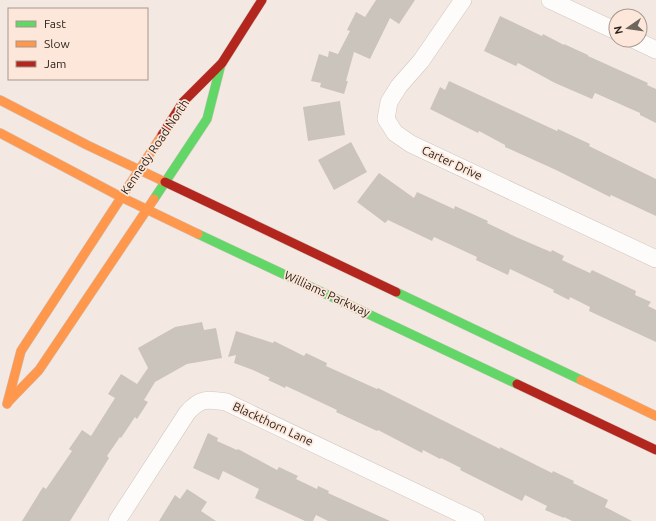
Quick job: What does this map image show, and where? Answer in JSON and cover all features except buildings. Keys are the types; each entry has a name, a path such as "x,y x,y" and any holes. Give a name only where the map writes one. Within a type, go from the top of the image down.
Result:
{"main road":[{"path":"222,63 262,0"},
{"name":"Kennedy Road North","path":"7,404 21,351 183,102 222,63"},
{"name":"Kennedy Road North","path":"0,414 7,404 39,370 207,119 222,63"},
{"path":"0,100 86,145 656,416"},
{"name":"Williams Parkway","path":"0,133 121,197 656,450"}],"street":[{"name":"Carter Drive","path":"463,0 421,61 399,86 389,102 386,119 396,133 412,144 656,259"},
{"path":"550,0 608,27"},
{"name":"Blackthorn Lane","path":"117,521 194,404 202,400 214,400 226,402 476,521"}],"traffic: fast":[{"path":"154,199 207,119 221,64"},
{"path":"198,234 517,384"},
{"path":"396,292 581,380"}],"traffic: slow":[{"path":"0,100 87,145 165,182"},
{"path":"0,133 121,197 198,234"},
{"path":"7,404 21,351 162,135"},
{"path":"8,402 39,370 154,199"},
{"path":"581,380 656,416"}],"traffic: jam":[{"path":"162,135 183,102 222,63 262,0"},
{"path":"165,182 396,292"},
{"path":"517,384 656,450"}]}
